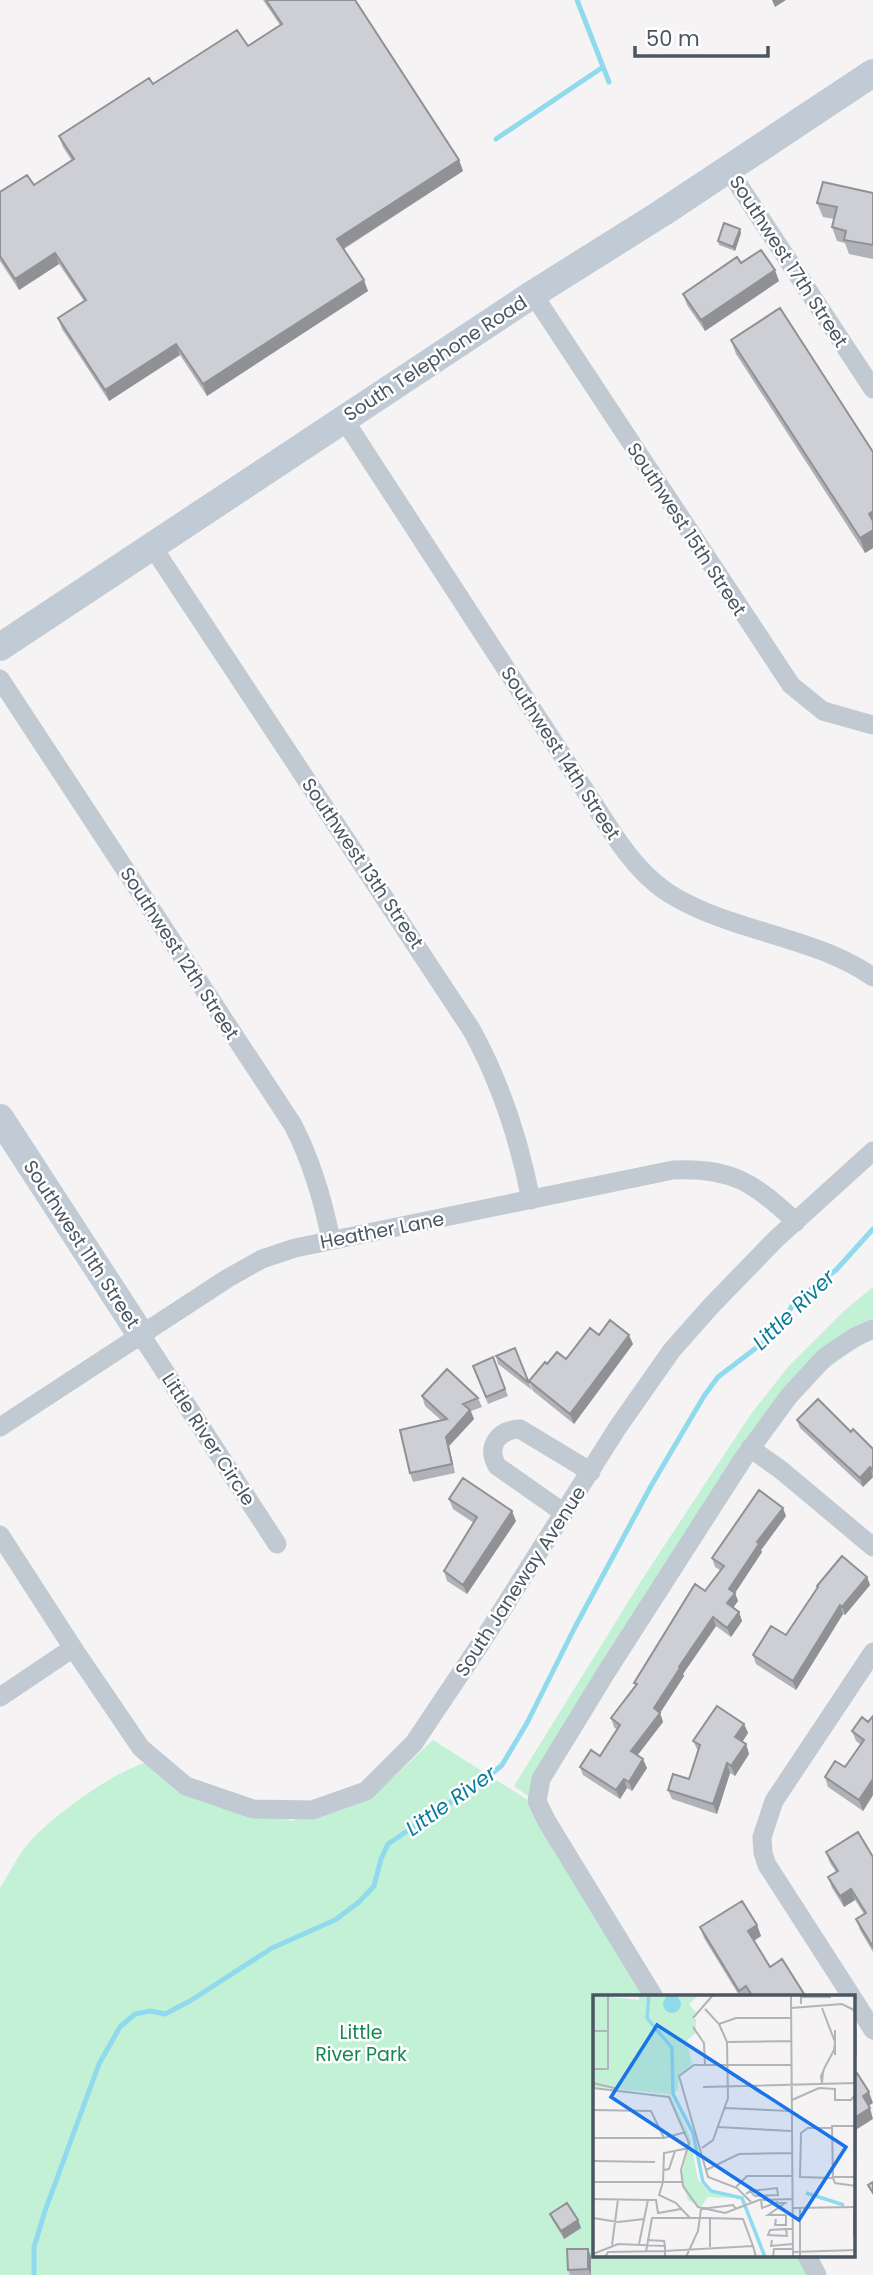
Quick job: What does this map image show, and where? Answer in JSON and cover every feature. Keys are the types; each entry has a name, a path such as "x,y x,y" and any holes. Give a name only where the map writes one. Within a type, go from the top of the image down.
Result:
{"main road":[{"name":"South Telephone Road","path":"0,646 343,418 873,73"},
{"name":"Southwest 11th Street","path":"0,1118 141,1335"}],"street":[{"name":"Southwest 17th Street","path":"728,169 873,388"},
{"name":"Southwest 15th Street","path":"533,294 791,685 822,711 873,725"},
{"name":"Southwest 14th Street","path":"343,418 604,821 642,871 669,894 699,909 824,952 873,977"},
{"name":"Southwest 13th Street","path":"152,546 471,1029 499,1086 515,1130 531,1200"},
{"name":"Southwest 12th Street","path":"0,679 293,1125 314,1173 331,1240"},
{"name":"South Janeway Avenue","path":"0,1535 111,1707 141,1748 186,1786 253,1809 312,1810 366,1791 414,1743 483,1640 618,1427 672,1350 711,1306 796,1222 873,1152"},
{"name":"Heather Lane","path":"0,1427 228,1278 262,1259 295,1248 673,1170 718,1171 758,1188 796,1222"},
{"path":"653,1995 546,1820 537,1801 541,1779 750,1448 789,1396 825,1357 869,1331"},
{"name":"Little River Circle","path":"141,1335 277,1544"},
{"path":"564,1513 497,1466 492,1457 496,1440 512,1430 520,1429 591,1472"},
{"path":"750,1448 781,1470 873,1547"},
{"path":"0,1697 73,1648"},
{"path":"851,1995 767,1865 762,1837 774,1801 873,1652"},
{"path":"856,2003 873,2030"},
{"path":"808,2258 817,2275"}],"green space":[{"path":"873,1287 873,1339 833,1365 773,1418 532,1799 514,1786 643,1578 751,1414 789,1366 844,1311"},
{"name":"Little River Park","path":"433,1740 526,1799 644,1995 593,1995 593,2258 799,2258 808,2275 0,2275 0,1888 28,1843 57,1816 87,1794 133,1767 147,1762 291,1821 370,1799"}],"building":[{"path":"266,0 355,0 459,160 337,239 364,280 203,384 176,344 105,390 58,318 86,300 55,253 15,279 0,256 0,192 27,175 34,185 74,159 59,136 149,78 153,84 237,30 248,46 282,24"},
{"path":"823,182 873,193 873,245 844,240 846,231 832,227 837,207 817,203"},
{"path":"724,223 740,229 733,247 718,241"},
{"path":"761,250 775,270 701,320 683,294 737,257 741,263"},
{"path":"780,308 873,452 873,511 869,514 873,521 873,530 860,538 731,340"},
{"path":"610,1320 629,1335 570,1414 529,1381 557,1352 566,1359 590,1328 599,1335"},
{"path":"515,1348 529,1383 496,1356"},
{"path":"493,1357 505,1389 486,1397 473,1366"},
{"path":"447,1369 478,1398 463,1404 470,1410 446,1437 452,1464 410,1473 400,1430 447,1419 422,1396"},
{"path":"818,1399 851,1432 853,1429 873,1449 873,1470 870,1467 860,1478 797,1420"},
{"path":"463,1478 512,1511 463,1585 444,1571 477,1517 449,1499"},
{"path":"759,1490 783,1508 757,1542 759,1544 729,1589 735,1593 727,1603 739,1612 727,1628 713,1617 654,1708 660,1713 631,1751 643,1759 629,1782 624,1779 616,1790 580,1767 591,1750 600,1756 620,1725 611,1718 637,1684 634,1683 695,1584 705,1591 724,1566 712,1558"},
{"path":"842,1556 867,1577 842,1607 840,1605 793,1681 753,1655 771,1626 786,1635 817,1586"},
{"path":"717,1706 744,1724 735,1737 746,1744 731,1766 727,1763 713,1804 668,1790 673,1774 689,1779 700,1745 693,1741"},
{"path":"873,1716 873,1779 859,1800 825,1777 835,1761 845,1767 864,1740 852,1731 862,1717 868,1722"},
{"path":"858,1832 873,1857 873,1947 856,1919 866,1913 851,1889 840,1896 828,1877 838,1871 826,1852"},
{"path":"742,1901 757,1925 748,1931 770,1967 782,1959 805,1995 752,1995 746,1986 739,1991 700,1927"},
{"path":"857,2073 869,2092 863,2096 870,2108 856,2117"},
{"path":"567,2203 578,2220 561,2231 550,2214"},
{"path":"567,2249 588,2249 588,2269 568,2270"}],"waterway":[{"path":"577,0 609,82"},
{"path":"496,139 603,67"},
{"name":"Little River","path":"34,2275 34,2247 45,2211 99,2064 120,2027 135,2014 150,2011 165,2014 272,1948 335,1920 359,1902 374,1886 388,1844 480,1784 502,1765 527,1723 651,1486 704,1396 718,1377 777,1332 792,1306 836,1270 873,1229"}]}
